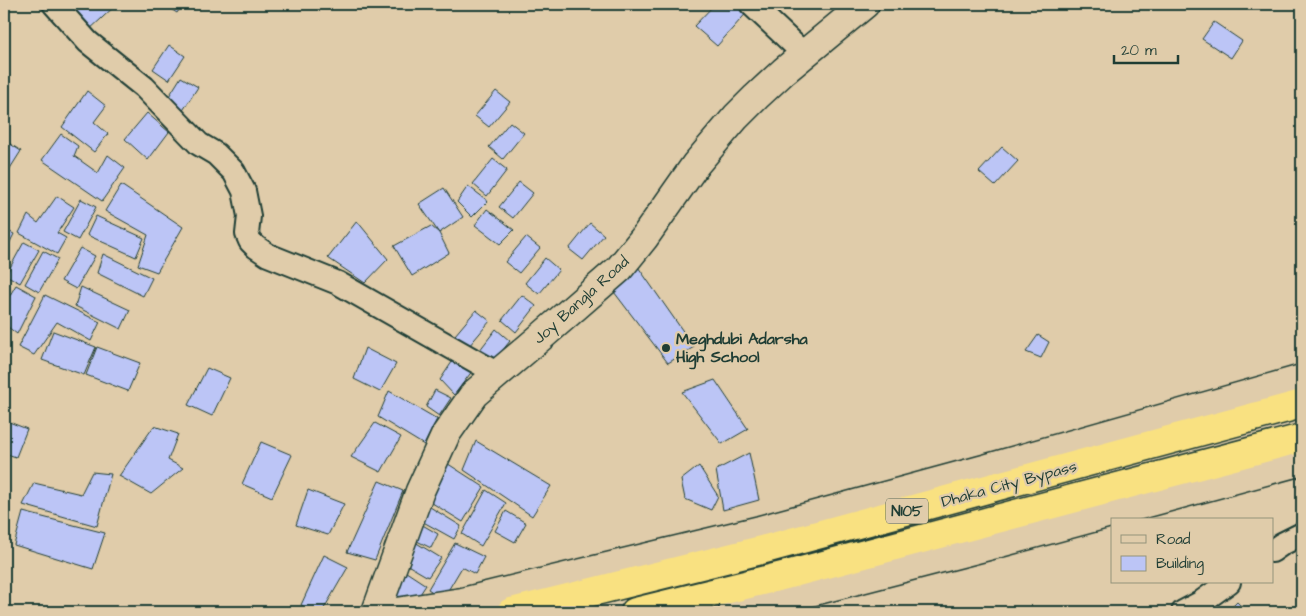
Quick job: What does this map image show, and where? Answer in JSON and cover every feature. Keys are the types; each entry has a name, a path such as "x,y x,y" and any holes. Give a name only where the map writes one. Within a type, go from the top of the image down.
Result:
{"highway":[{"name":"Dhaka City Bypass","path":"511,612 769,548 1302,404"},
{"name":"Dhaka City Bypass","path":"634,612 796,572 1302,438"}],"main road":[{"name":"Joy Bangla Road","path":"376,612 420,491 446,434 474,394 619,269 644,238 683,182 719,137 756,97 804,54 865,4"},
{"path":"396,612 462,602 760,530 1302,379"},
{"path":"733,612 1302,461"}],"street":[{"path":"54,4 88,42 144,88 199,144 216,154 234,172 244,191 249,216 247,234 256,248 268,255 338,283 498,374"},
{"path":"751,4 804,54"},
{"path":"1274,550 1302,534"},
{"path":"1183,612 1200,603 1226,584"}],"building":[{"path":"62,4 117,4 88,31"},
{"path":"163,4 183,4 177,13"},
{"path":"715,4 742,4 749,10 717,46 694,26"},
{"path":"1214,22 1242,41 1231,58 1202,39"},
{"path":"169,45 185,56 169,80 153,69"},
{"path":"181,77 198,87 182,112 166,101"},
{"path":"87,91 106,106 94,122 108,134 94,152 62,127"},
{"path":"496,91 510,102 489,127 475,116"},
{"path":"147,113 169,132 148,160 125,139"},
{"path":"510,122 524,133 503,159 489,147"},
{"path":"61,134 78,146 74,156 98,173 108,155 125,168 102,201 42,160"},
{"path":"4,140 21,151 4,178"},
{"path":"1002,147 1018,161 995,186 979,172"},
{"path":"493,159 507,170 487,196 473,184"},
{"path":"519,182 533,193 513,218 499,207"},
{"path":"121,185 183,227 157,272 138,265 148,235 105,211"},
{"path":"468,186 488,201 472,217 457,202"},
{"path":"444,188 463,217 439,233 419,204"},
{"path":"57,196 74,207 57,233 66,238 57,254 19,233 28,215 38,223"},
{"path":"81,199 96,207 78,240 63,232"},
{"path":"487,209 514,230 500,244 475,225"},
{"path":"96,216 144,238 136,257 87,235"},
{"path":"357,221 388,259 365,283 328,258"},
{"path":"590,223 604,235 583,260 569,249"},
{"path":"431,226 439,233 449,253 412,276 394,246"},
{"path":"4,229 14,234 4,254"},
{"path":"526,237 540,248 519,273 505,262"},
{"path":"24,242 39,250 20,283 6,275"},
{"path":"80,248 95,256 76,289 61,281"},
{"path":"43,251 58,259 39,292 25,284"},
{"path":"103,254 152,278 143,296 97,273"},
{"path":"545,258 559,270 539,294 525,283"},
{"path":"636,264 694,347 668,363 611,288"},
{"path":"16,285 36,296 17,334 4,324 4,305"},
{"path":"81,287 130,310 121,329 75,306"},
{"path":"45,295 100,322 91,341 57,322 34,355 18,347"},
{"path":"522,295 536,306 516,332 502,320"},
{"path":"476,310 490,321 469,346 455,335"},
{"path":"496,329 510,341 490,366 476,355"},
{"path":"53,331 96,347 84,375 42,360"},
{"path":"1038,335 1049,342 1041,358 1026,352"},
{"path":"97,347 140,363 128,391 86,375"},
{"path":"365,348 396,364 380,392 354,379"},
{"path":"456,356 473,370 454,395 440,380"},
{"path":"207,368 230,378 212,416 188,405"},
{"path":"715,380 748,429 722,444 682,392"},
{"path":"435,390 451,398 439,416 426,407"},
{"path":"389,391 437,419 424,445 378,417"},
{"path":"4,420 27,429 16,457 4,453"},
{"path":"375,423 401,437 381,472 351,457"},
{"path":"154,426 178,434 168,460 183,468 151,494 119,476"},
{"path":"476,441 551,486 532,516 464,470"},
{"path":"261,442 292,455 272,497 242,484"},
{"path":"749,453 759,500 723,510 716,470"},
{"path":"442,460 484,487 463,522 424,498"},
{"path":"699,466 718,496 711,510 685,499 681,480"},
{"path":"92,472 111,474 97,526 23,505 34,483 81,494"},
{"path":"379,481 403,491 375,560 347,552"},
{"path":"308,490 344,504 328,535 296,525"},
{"path":"486,490 506,503 481,546 462,534"},
{"path":"425,504 461,526 454,539 418,519"},
{"path":"506,511 526,523 515,542 495,531"},
{"path":"23,512 105,533 93,569 14,545"},
{"path":"414,520 438,534 431,548 407,536"},
{"path":"410,539 441,558 428,577 399,560"},
{"path":"455,543 484,557 475,574 462,567 443,599 428,589"},
{"path":"324,555 348,567 322,612 313,612 301,605"},
{"path":"397,566 426,585 413,605 389,591"},
{"path":"1237,602 1247,612 1227,612"}],"place":[{"name":"Meghdubi Adarsha High School","path":"666,348"}]}
